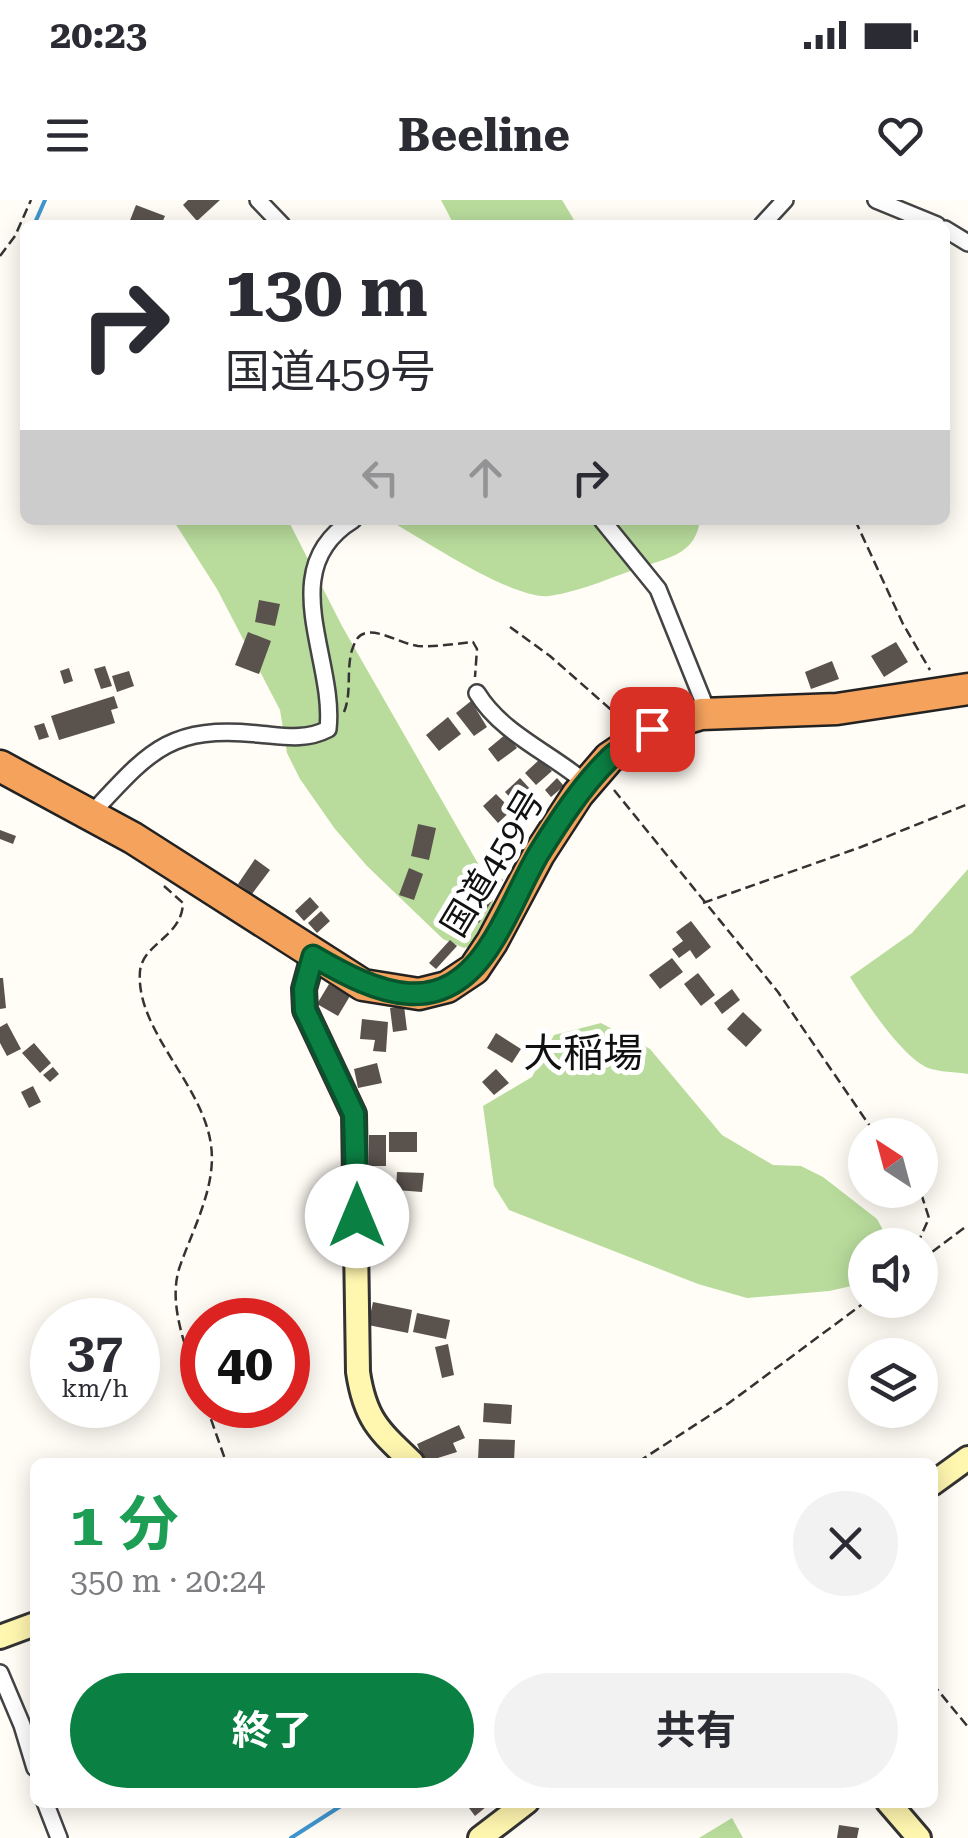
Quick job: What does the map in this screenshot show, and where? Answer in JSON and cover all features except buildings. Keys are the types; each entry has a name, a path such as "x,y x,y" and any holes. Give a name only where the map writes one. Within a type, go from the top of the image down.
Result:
{"highway":[{"name":"国道459号","path":"0,766 178,866 363,985 419,994 446,987 474,969 539,854 592,778 609,758 652,729 708,713 838,709 954,692"}],"street":[{"path":"258,200 277,220"},
{"path":"767,220 785,200"},
{"path":"876,200 925,220"},
{"path":"91,814 150,754 181,737 229,731 294,738 328,730 329,696 310,602 311,582 330,540 347,525"},
{"path":"606,525 658,589 708,713"},
{"path":"477,693 502,724 592,778"},
{"path":"313,956 304,989 305,1010 354,1114 358,1372 362,1404 382,1434 408,1458"},
{"path":"938,1480 966,1461"},
{"path":"0,1636 30,1626"},
{"path":"0,1673 30,1751"},
{"path":"47,1808 59,1838"},
{"path":"480,1838 519,1808"},
{"path":"893,1808 919,1838"}],"path":[{"path":"0,256 20,225"},
{"path":"857,525 903,624 930,669 954,692"},
{"path":"510,627 550,656 641,736"},
{"path":"328,730 339,722 347,704 350,655 356,639 363,634 376,633 398,643 420,646 473,642 477,649 477,693"},
{"path":"592,778 778,992 864,1118"},
{"path":"703,903 968,804"},
{"path":"163,885 183,903 182,916 148,953 140,968 145,1008 198,1102 212,1144 212,1165 178,1272 176,1302 180,1320"},
{"path":"938,1248 968,1225"},
{"path":"644,1458 729,1403 848,1315"},
{"path":"214,1428 225,1458"},
{"path":"938,1690 968,1727"}],"green space":[{"path":"441,200 562,200 574,220 451,220"},
{"path":"176,525 291,525 342,626 480,867 493,900 495,926 478,944 464,948 443,939 367,866 335,829 287,753 280,710 217,589"},
{"path":"397,525 699,525 694,539 673,556 549,596 533,595 491,579"},
{"path":"968,869 968,1074 932,1069 918,1062 885,1027 850,977 912,933"},
{"path":"601,1023 650,1049 722,1135 773,1165 801,1166 823,1177 848,1196 848,1208 863,1208 877,1219 882,1228 848,1228 848,1287 747,1298 698,1284 509,1210 494,1186 483,1106 532,1077 554,1035"},
{"path":"732,1818 743,1838 699,1838"}],"waterway":[{"path":"36,220 45,200"},
{"path":"291,1838 338,1808"}],"district":[{"name":"大稲場","path":"583,1053"}],"route":[{"path":"357,1216 354,1114 305,1010 304,989 313,956 363,985 392,992 419,994 446,987 474,969 578,794 609,758 652,729"}]}
